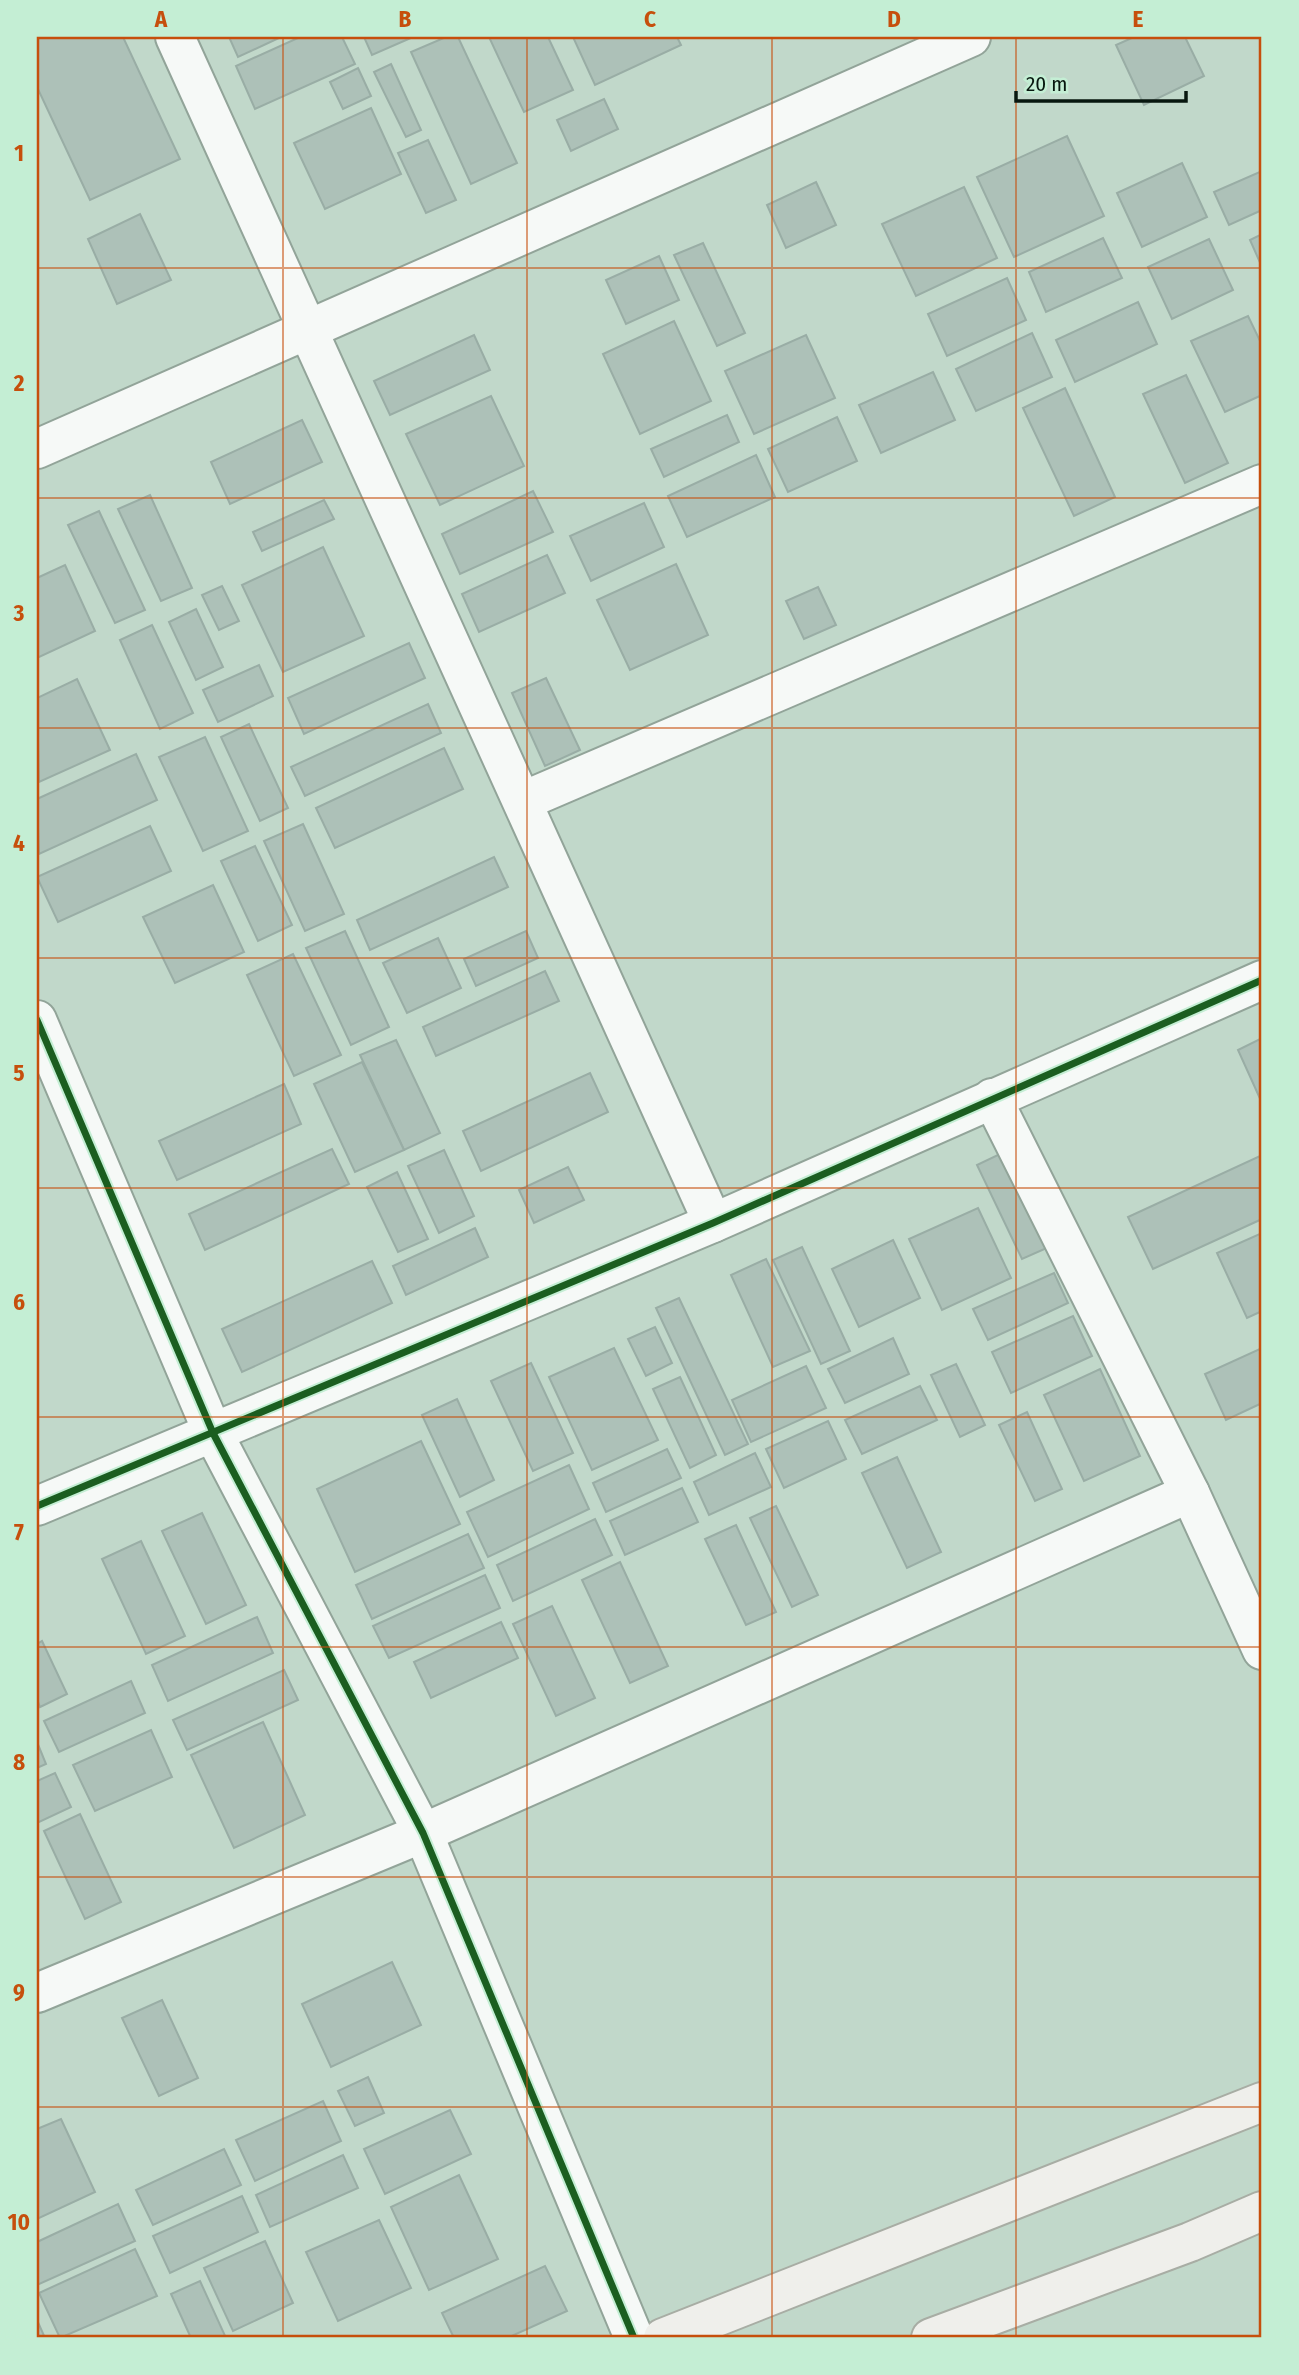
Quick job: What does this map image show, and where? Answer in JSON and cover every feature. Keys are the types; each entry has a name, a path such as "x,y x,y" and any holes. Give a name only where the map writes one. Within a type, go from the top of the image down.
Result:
{"main road":[{"path":"663,2338 1262,2102"},
{"path":"931,2338 1191,2242 1262,2211"}],"street":[{"path":"175,37 713,1223"},
{"path":"37,449 971,37"},
{"path":"523,801 1262,484"},
{"path":"37,1506 713,1223 1262,979"},
{"path":"37,1020 45,1063 213,1433 424,1833 634,2338"},
{"path":"992,1098 1190,1493 1262,1650"},
{"path":"37,1993 424,1833 1190,1493"}],"building":[{"path":"37,37 123,37 180,159 90,200 37,87"},
{"path":"229,37 281,37 238,57"},
{"path":"300,37 342,37 355,64 255,109 236,66"},
{"path":"364,37 413,37 372,55"},
{"path":"446,37 458,37 517,163 471,184 411,52"},
{"path":"489,37 548,37 573,90 524,112"},
{"path":"573,37 677,37 681,45 595,85"},
{"path":"1134,37 1185,37 1204,76 1144,105 1116,45"},
{"path":"391,64 421,130 406,137 374,72"},
{"path":"358,68 371,96 343,109 330,82"},
{"path":"604,99 618,129 571,151 557,120"},
{"path":"371,108 401,174 325,209 294,143"},
{"path":"1067,136 1104,216 1014,257 977,177"},
{"path":"428,140 456,200 426,213 398,153"},
{"path":"1182,163 1207,217 1142,247 1117,193"},
{"path":"1262,171 1262,210 1229,225 1214,192"},
{"path":"816,182 836,225 786,248 767,205"},
{"path":"964,187 997,258 916,296 882,224"},
{"path":"140,214 171,280 117,304 88,239"},
{"path":"1262,234 1262,267 1250,240"},
{"path":"1103,238 1122,278 1046,312 1029,272"},
{"path":"1209,239 1233,290 1172,319 1148,267"},
{"path":"703,243 745,333 717,346 674,255"},
{"path":"659,256 679,300 626,324 606,280"},
{"path":"1007,278 1026,320 947,356 928,314"},
{"path":"1138,302 1157,344 1075,382 1056,340"},
{"path":"1248,316 1262,345 1262,395 1225,412 1191,341"},
{"path":"674,321 711,401 640,434 603,354"},
{"path":"1032,333 1052,377 976,411 956,369"},
{"path":"474,335 490,370 390,415 374,381"},
{"path":"806,335 835,398 754,434 725,371"},
{"path":"933,372 955,420 881,453 859,405"},
{"path":"1186,375 1228,463 1185,483 1143,394"},
{"path":"1065,388 1115,497 1074,516 1023,408"},
{"path":"491,396 524,466 440,505 406,434"},
{"path":"727,415 739,442 664,477 651,449"},
{"path":"837,417 857,461 788,492 768,449"},
{"path":"302,420 322,462 230,504 211,462"},
{"path":"756,455 775,497 687,537 668,496"},
{"path":"533,491 553,532 460,574 442,534"},
{"path":"150,495 192,588 161,601 118,509"},
{"path":"324,500 334,519 262,551 253,532"},
{"path":"644,503 664,547 591,581 570,536"},
{"path":"99,511 145,610 115,623 68,525"},
{"path":"323,547 364,636 283,672 242,585"},
{"path":"547,555 565,593 479,632 462,594"},
{"path":"676,564 708,635 630,670 597,600"},
{"path":"65,565 95,631 37,658 37,578"},
{"path":"222,586 239,621 219,630 202,595"},
{"path":"818,587 836,625 804,639 786,601"},
{"path":"196,609 223,667 196,680 169,622"},
{"path":"152,625 193,713 160,729 120,640"},
{"path":"409,643 425,678 304,734 288,698"},
{"path":"259,665 273,696 218,722 203,690"},
{"path":"546,678 580,750 545,766 512,693"},
{"path":"77,679 110,750 39,782 37,698"},
{"path":"428,704 441,733 305,796 291,767"},
{"path":"249,724 288,808 260,821 221,737"},
{"path":"205,737 248,831 203,851 159,757"},
{"path":"444,748 463,789 335,848 316,808"},
{"path":"136,754 157,800 39,854 37,799"},
{"path":"303,824 344,914 305,931 264,841"},
{"path":"150,826 171,871 58,922 37,877"},
{"path":"255,846 292,925 258,941 221,861"},
{"path":"494,857 508,887 370,950 357,920"},
{"path":"213,885 244,952 175,983 143,917"},
{"path":"345,931 389,1027 351,1045 306,948"},
{"path":"526,931 538,958 476,986 464,959"},
{"path":"438,938 461,988 407,1013 383,963"},
{"path":"293,954 341,1055 294,1076 247,975"},
{"path":"545,971 559,1001 436,1056 423,1027"},
{"path":"1262,1038 1262,1103 1238,1050"},
{"path":"396,1040 440,1133 404,1150 360,1055"},
{"path":"362,1062 404,1150 355,1172 314,1084"},
{"path":"590,1073 608,1112 481,1171 463,1131"},
{"path":"284,1084 301,1124 177,1180 159,1141"},
{"path":"332,1149 349,1184 205,1250 189,1214"},
{"path":"444,1150 474,1216 439,1233 408,1166"},
{"path":"1004,1152 1049,1247 1022,1259 977,1165"},
{"path":"1260,1156 1262,1219 1153,1269 1128,1217"},
{"path":"568,1167 584,1200 534,1223 519,1190"},
{"path":"397,1172 428,1239 398,1252 367,1187"},
{"path":"978,1208 1011,1278 942,1310 909,1239"},
{"path":"475,1228 488,1257 406,1295 393,1266"},
{"path":"1262,1233 1262,1311 1247,1318 1217,1253"},
{"path":"893,1240 920,1298 859,1327 832,1269"},
{"path":"802,1247 850,1351 821,1364 773,1260"},
{"path":"766,1259 810,1351 773,1367 731,1275"},
{"path":"372,1261 392,1303 242,1372 222,1329"},
{"path":"1054,1273 1068,1303 988,1340 973,1309"},
{"path":"679,1298 748,1444 725,1455 656,1308"},
{"path":"1073,1316 1092,1356 1011,1393 992,1352"},
{"path":"655,1327 672,1363 646,1376 628,1339"},
{"path":"893,1338 909,1374 845,1403 828,1369"},
{"path":"614,1348 658,1440 592,1470 549,1377"},
{"path":"1262,1348 1262,1403 1226,1420 1205,1374"},
{"path":"531,1363 573,1453 533,1471 491,1381"},
{"path":"956,1364 985,1425 960,1437 931,1375"},
{"path":"806,1366 826,1408 751,1442 732,1400"},
{"path":"1100,1369 1140,1456 1084,1481 1044,1395"},
{"path":"680,1377 716,1455 690,1468 653,1389"},
{"path":"920,1386 937,1420 862,1454 845,1420"},
{"path":"457,1399 494,1480 460,1497 422,1415"},
{"path":"1027,1412 1062,1489 1035,1501 999,1425"},
{"path":"828,1421 846,1459 784,1488 766,1449"},
{"path":"421,1441 460,1524 355,1572 317,1489"},
{"path":"667,1449 681,1478 606,1512 593,1483"},
{"path":"755,1453 771,1487 709,1515 694,1482"},
{"path":"897,1457 941,1552 907,1568 862,1473"},
{"path":"569,1465 589,1509 488,1557 467,1512"},
{"path":"682,1488 698,1522 625,1555 610,1521"},
{"path":"776,1506 818,1595 792,1607 750,1518"},
{"path":"202,1513 246,1605 206,1624 162,1531"},
{"path":"595,1519 612,1555 513,1601 497,1565"},
{"path":"736,1525 776,1612 746,1625 705,1539"},
{"path":"468,1534 484,1568 372,1619 356,1585"},
{"path":"141,1541 185,1636 146,1654 102,1559"},
{"path":"620,1562 668,1666 630,1683 582,1580"},
{"path":"485,1575 500,1608 389,1658 373,1626"},
{"path":"552,1606 595,1698 556,1716 513,1624"},
{"path":"257,1617 273,1653 168,1701 152,1665"},
{"path":"501,1622 518,1658 431,1698 414,1662"},
{"path":"42,1641 67,1694 40,1707 37,1699 37,1644"},
{"path":"284,1670 298,1700 187,1750 173,1720"},
{"path":"131,1681 145,1713 59,1752 44,1721"},
{"path":"263,1722 305,1815 234,1848 191,1755"},
{"path":"151,1730 172,1777 95,1811 73,1765"},
{"path":"37,1742 46,1764 37,1768"},
{"path":"55,1773 71,1807 37,1823 37,1781"},
{"path":"80,1814 121,1902 85,1919 44,1831"},
{"path":"392,1962 421,2025 331,2067 302,2004"},
{"path":"162,2000 198,2078 159,2096 122,2018"},
{"path":"368,2077 384,2113 355,2126 338,2091"},
{"path":"323,2101 341,2141 255,2181 236,2140"},
{"path":"450,2110 471,2154 385,2194 364,2149"},
{"path":"61,2119 95,2192 37,2219 37,2129"},
{"path":"224,2149 241,2185 153,2225 136,2190"},
{"path":"343,2155 358,2188 270,2227 256,2195"},
{"path":"459,2175 498,2259 429,2290 391,2207"},
{"path":"242,2196 258,2232 170,2273 153,2236"},
{"path":"118,2204 135,2241 37,2285 37,2242"},
{"path":"379,2220 411,2288 338,2321 306,2252"},
{"path":"265,2241 293,2303 233,2331 204,2268"},
{"path":"135,2249 157,2296 60,2338 39,2293"},
{"path":"545,2266 567,2311 507,2338 454,2338 442,2313"},
{"path":"200,2281 226,2338 191,2338 171,2294"},
{"path":"37,2320 45,2338 37,2338"}],"cycle path":[{"path":"37,1506 713,1223 1262,980"},
{"path":"37,1020 213,1433 423,1833 634,2338"}]}
